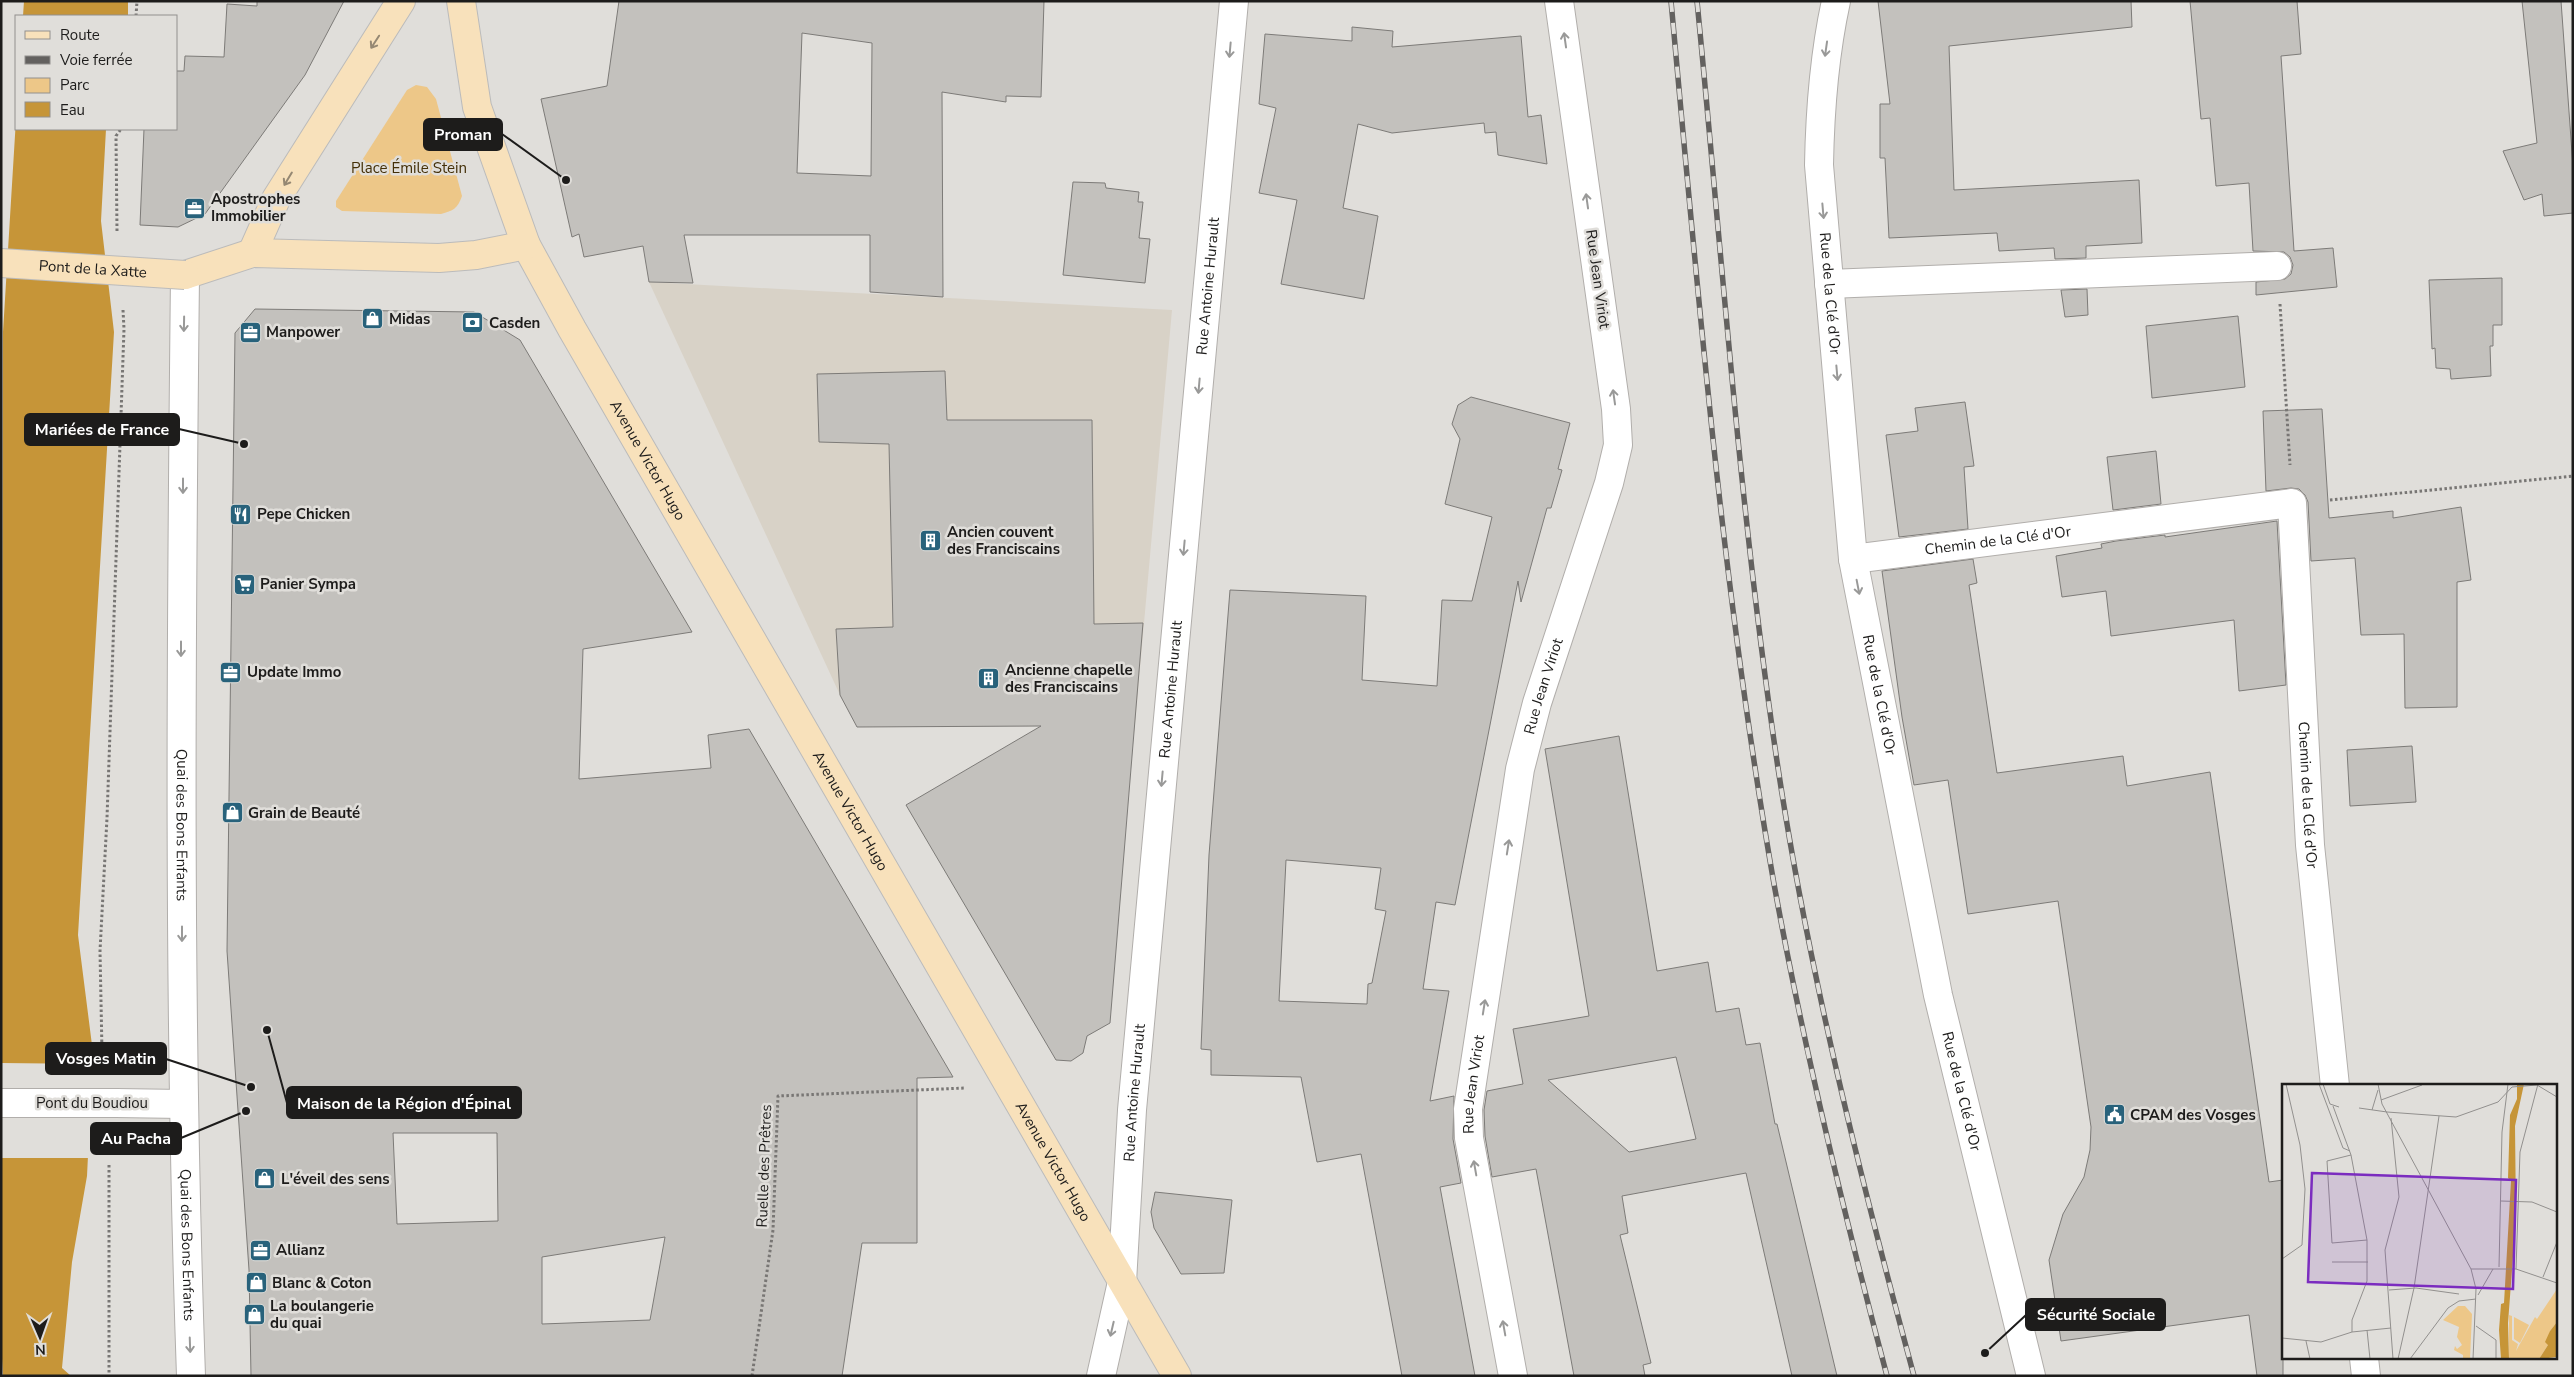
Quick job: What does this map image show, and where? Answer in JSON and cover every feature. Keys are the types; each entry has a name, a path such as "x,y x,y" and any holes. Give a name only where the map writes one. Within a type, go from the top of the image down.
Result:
{"main road":[{"path":"252,253 285,184 401,1"},
{"path":"185,275 252,253 439,258 476,255 526,245 477,107 462,1"},
{"name":"Avenue Victor Hugo","path":"526,245 1177,1376"},
{"name":"Pont de la Xatte","path":"1,263 185,275"}],"street":[{"name":"Rue Antoine Hurault","path":"1101,1376 1122,1282 1132,1110 1234,1"},
{"name":"Rue Jean Viriot","path":"1513,1376 1469,1138 1468,1109 1520,769 1538,703 1609,483 1618,445 1616,409 1559,1"},
{"name":"Rue de la Clé d'Or","path":"1836,1 1826,46 1820,106 1819,165 1853,559 1938,995 2030,1376"},
{"path":"1829,284 2277,266"},
{"name":"Quai des Bons Enfants","path":"185,275 180,745 183,1104 191,1376"},
{"name":"Chemin de la Clé d'Or","path":"1853,559 2292,503 2310,845 2335,1084"},
{"name":"Pont du Boudiou","path":"1,1103 183,1104"},
{"path":"2364,1360 2366,1376"}],"path":[{"path":"136,15 137,1"},
{"path":"116,217 116,136 120,130"},
{"path":"2277,266 2292,503 2573,476"},
{"path":"102,1052 100,951 108,799 124,328"},
{"name":"Ruelle des Prêtres","path":"752,1376 773,1230 778,1096 958,1089 1006,1078"},
{"path":"109,1165 109,1376"}],"shaded area":[{"path":"649,282 1172,310 1135,724 857,727 840,695"}],"green space":[{"name":"Place Émile Stein","path":"416,85 427,87 436,99 462,196 459,203 452,210 441,214 342,211 336,207 336,201 407,90"}],"water":[{"path":"24,1 128,1 128,15 23,15"},
{"path":"15,130 106,130 101,221 114,332 78,935 93,1053 87,1176 72,1262 62,1368 71,1376 3,1376 1,1341 3,332"}],"pier":[{"path":"1,1063 95,1064 90,1158 1,1158"}],"building":[{"path":"257,1 344,1 305,75 205,214 178,227 140,225 144,130 178,130 178,71 184,71 185,56 224,57 227,4 257,6"},
{"path":"619,1 1044,1 1041,97 1006,96 1006,102 942,92 943,297 870,292 870,235 684,235 693,283 649,282 643,246 584,257 579,234 572,237 541,99 607,86","holes":["802,33 872,43 871,176 797,173"]},
{"path":"1878,1 2131,1 2132,27 1949,46 1954,190 2139,180 2142,243 2086,246 2086,258 2055,259 2054,248 1999,251 1997,233 1889,238 1885,158 1880,158 1880,104 1890,104"},
{"path":"2190,1 2297,1 2301,54 2281,56 2294,251 2333,248 2337,287 2256,295 2256,282 2285,279 2291,274 2293,265 2290,257 2284,252 2253,251 2249,183 2216,186 2210,118 2201,119"},
{"path":"2522,1 2561,1 2573,167 2573,213 2544,216 2542,194 2524,200 2503,151 2537,143"},
{"path":"1352,27 1393,31 1392,47 1521,36 1528,117 1541,115 1547,164 1498,155 1496,132 1485,133 1484,123 1392,133 1358,124 1343,208 1378,216 1364,299 1281,284 1297,200 1259,193 1276,108 1259,104 1265,34 1352,41"},
{"path":"1073,182 1105,183 1106,188 1139,192 1138,202 1143,202 1139,238 1150,239 1145,283 1063,275"},
{"path":"2502,278 2502,325 2493,325 2493,346 2490,346 2491,376 2451,379 2450,369 2436,368 2435,348 2432,349 2429,280"},
{"path":"2087,289 2088,315 2065,317 2061,290"},
{"path":"255,309 474,312 520,340 692,632 583,649 579,779 711,768 708,735 749,729 953,1077 917,1078 917,1243 862,1243 842,1376 251,1376 249,1270 227,951 235,333","holes":["393,1133 497,1133 498,1221 397,1224","665,1237 650,1320 542,1324 542,1257"]},
{"path":"2238,316 2245,387 2152,398 2146,326"},
{"path":"945,371 947,420 1092,420 1094,624 1143,623 1110,1023 1087,1036 1083,1053 1071,1061 1056,1060 906,805 1041,726 857,727 840,695 836,629 893,627 889,444 819,442 817,374"},
{"path":"1471,397 1570,423 1558,469 1562,470 1551,508 1547,508 1521,602 1518,581 1455,905 1436,902 1423,989 1449,991 1430,1101 1454,1096 1453,1139 1461,1183 1440,1187 1475,1376 1402,1376 1361,1154 1317,1162 1301,1077 1211,1075 1211,1050 1201,1049 1209,855 1230,590 1366,596 1362,680 1437,686 1442,600 1472,601 1492,517 1445,504 1460,439 1452,424 1458,405","holes":["1286,860 1381,868 1375,909 1386,911 1372,983 1368,984 1367,1004 1279,1001"]},
{"path":"1965,402 1974,466 1964,467 1968,529 1899,537 1886,435 1918,431 1915,408"},
{"path":"2322,409 2329,518 2393,511 2393,518 2461,507 2471,580 2457,582 2457,707 2405,708 2404,634 2361,635 2355,558 2311,561 2308,502 2305,495 2299,489 2291,488 2266,491 2263,411"},
{"path":"2156,451 2161,504 2113,510 2107,457"},
{"path":"2277,521 2286,685 2239,691 2234,620 2111,636 2106,591 2062,597 2056,556 2102,548 2101,544 2116,541 2165,535 2165,537"},
{"path":"1973,559 1977,583 1969,585 1997,773 2123,756 2127,786 2210,772 2269,1182 2282,1180 2283,1376 2257,1376 2249,1315 2061,1341 2049,1260 2063,1214 2084,1177 2090,1150 2091,1127 2058,901 1968,914 1948,780 1914,785 1902,717 1882,571"},
{"path":"1619,736 1657,971 1708,962 1716,1012 1739,1008 1746,1045 1760,1043 1775,1124 1777,1124 1837,1376 1792,1376 1746,1173 1622,1196 1628,1233 1620,1235 1651,1363 1643,1365 1645,1376 1574,1376 1536,1169 1492,1177 1485,1136 1484,1110 1487,1091 1523,1084 1513,1029 1589,1016 1545,749","holes":["1676,1057 1696,1139 1629,1152 1548,1080"]},
{"path":"2412,746 2416,802 2350,806 2347,750"},
{"path":"1155,1192 1232,1200 1224,1273 1181,1274 1154,1228 1151,1212"}],"railway":[{"path":"1671,1 1702,333 1726,555 1756,775 1774,884 1798,1008 1840,1193 1887,1376"},
{"path":"1697,1 1742,481 1778,768 1820,998 1855,1150 1914,1376"}],"place":[{"name":"Proman","path":"566,180"},
{"name":"Apostrophes Immobilier","path":"195,208"},
{"name":"Midas","path":"373,319"},
{"name":"Casden","path":"473,323"},
{"name":"Manpower","path":"250,332"},
{"name":"Mariées de France","path":"244,444"},
{"name":"Pepe Chicken","path":"241,514"},
{"name":"Ancien couvent des Franciscains","path":"931,541"},
{"name":"Panier Sympa","path":"244,584"},
{"name":"Update Immo","path":"231,672"},
{"name":"Ancienne chapelle des Franciscains","path":"989,679"},
{"name":"Grain de Beauté","path":"232,813"},
{"name":"Maison de la Région d'Épinal","path":"267,1030"},
{"name":"Vosges Matin","path":"251,1087"},
{"name":"Au Pacha","path":"246,1111"},
{"name":"CPAM des Vosges","path":"2114,1115"},
{"name":"L'éveil des sens","path":"265,1179"},
{"name":"Allianz","path":"260,1250"},
{"name":"Blanc & Coton","path":"256,1283"},
{"name":"La boulangerie du quai","path":"254,1315"},
{"name":"Sécurité Sociale","path":"1985,1353"}]}
